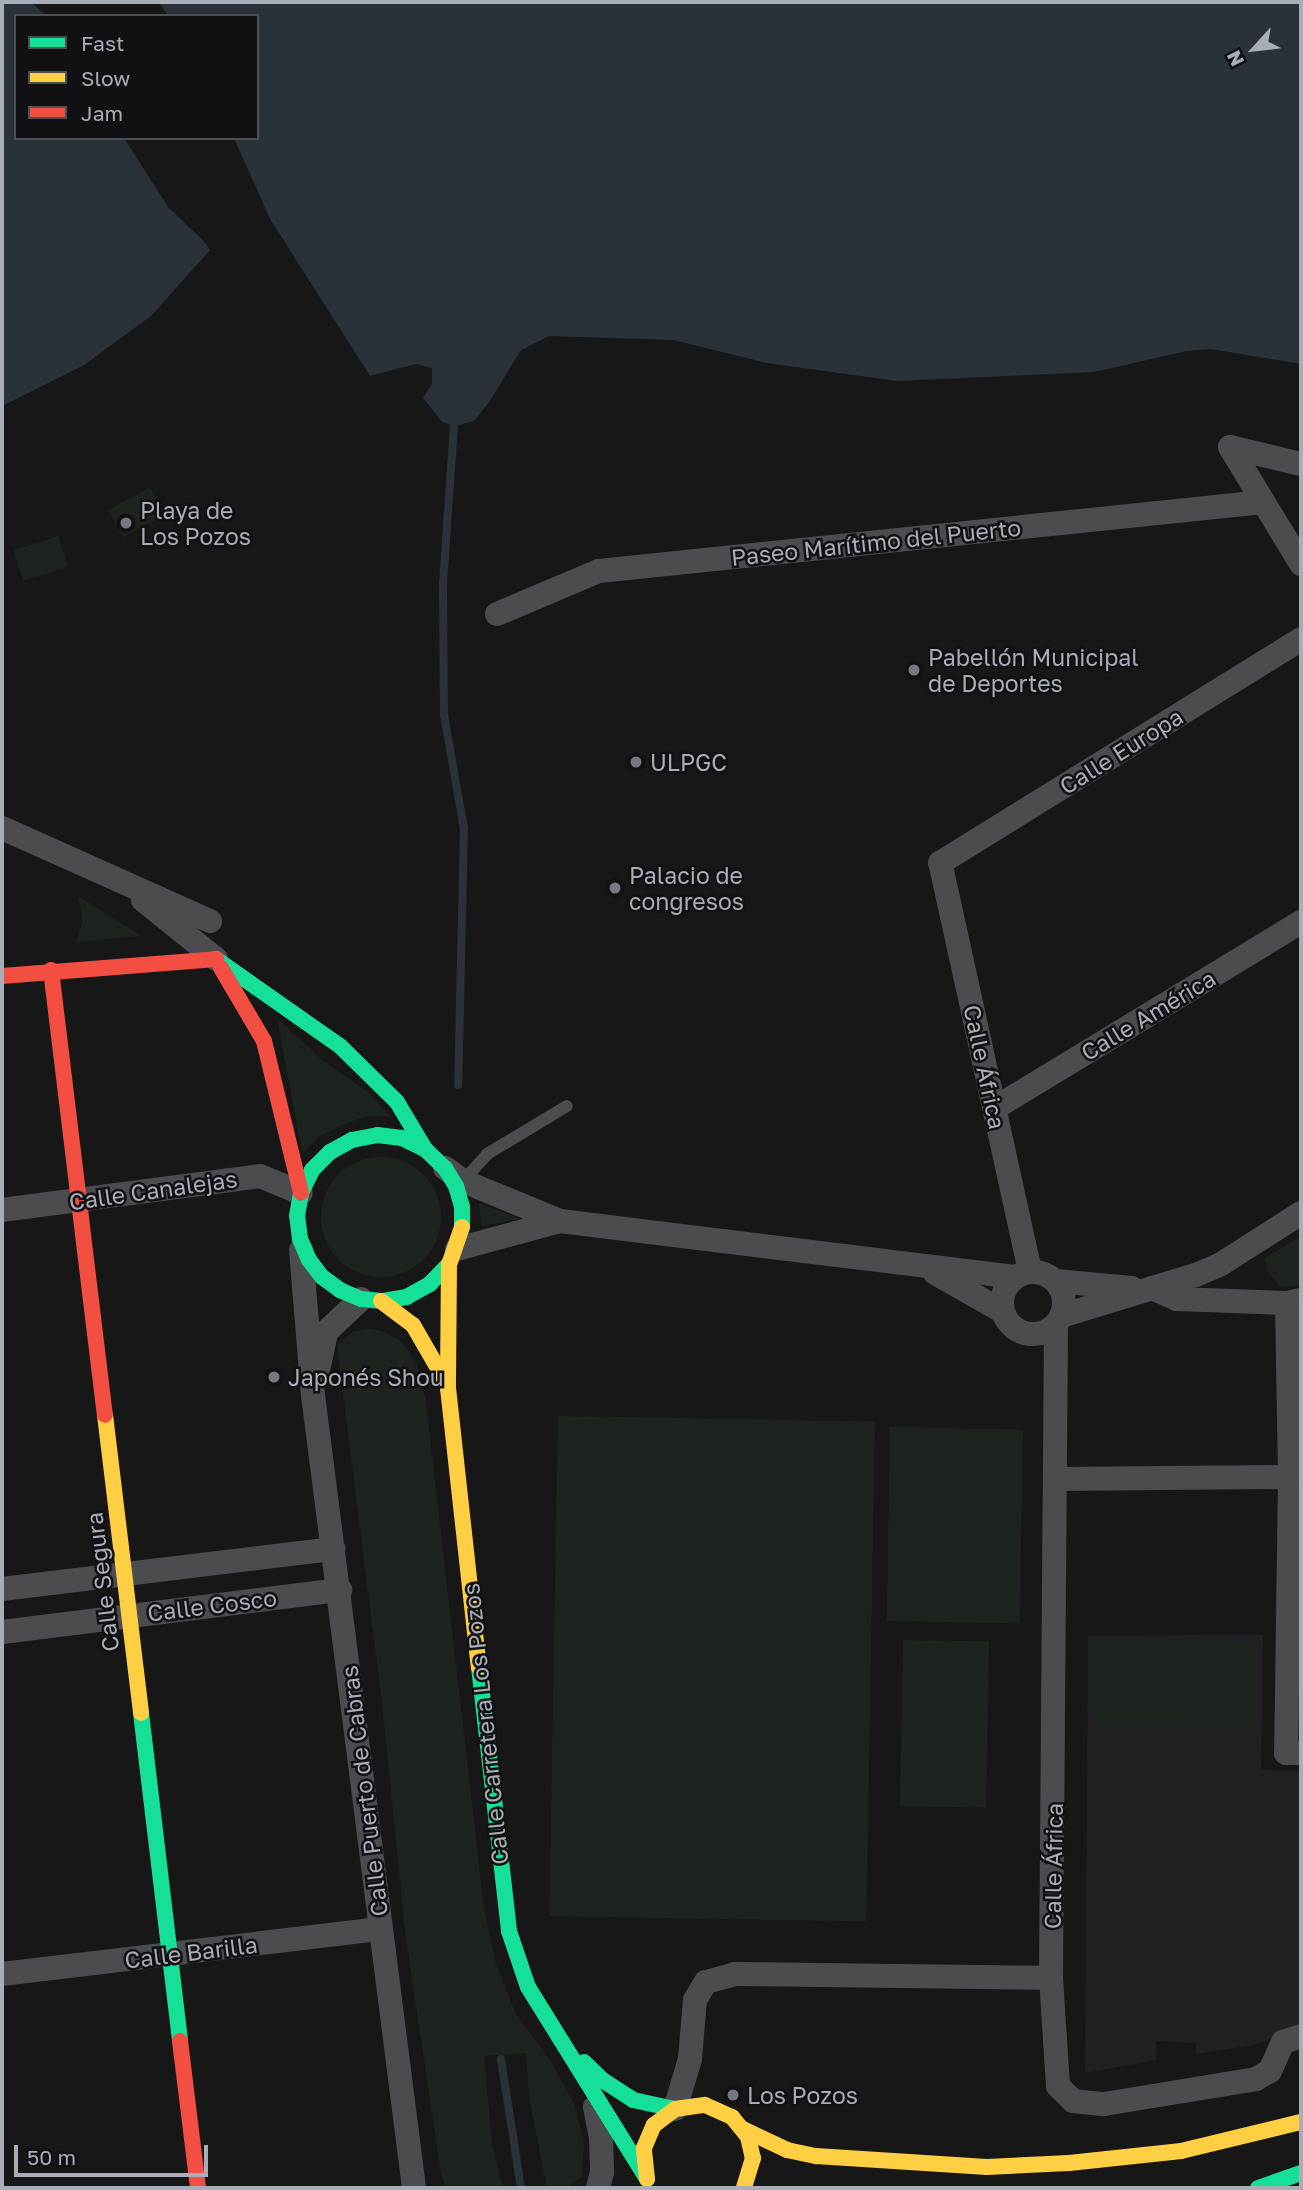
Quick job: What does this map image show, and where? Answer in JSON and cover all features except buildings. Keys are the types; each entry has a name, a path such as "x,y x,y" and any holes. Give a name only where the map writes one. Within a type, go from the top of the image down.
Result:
{"main road":[{"path":"216,960 264,1041 301,1193"},
{"path":"2,976 51,970 216,960 340,1046 397,1102 425,1149"},
{"name":"Calle Segura","path":"51,970 198,2188"},
{"path":"371,1300 407,1297 430,1284 453,1257 462,1229 461,1207 454,1175 425,1149 402,1138 377,1135 352,1140 330,1152 312,1170 301,1193 297,1216 300,1239 309,1260 322,1277 340,1290 371,1300 413,1325 448,1388"},
{"name":"Calle Carretera Los Pozos","path":"453,1257 448,1388 509,1931 528,1987 568,2046"},
{"path":"568,2046 590,2090 634,2154 649,2184"},
{"path":"568,2046 604,2081 633,2100 675,2109"},
{"path":"649,2184 643,2161 649,2134 663,2116 689,2105 715,2107 732,2117 743,2129 788,2150 816,2156 987,2167 1069,2164 1181,2151 1301,2122"},
{"path":"743,2129 753,2158 744,2188"},
{"path":"1258,2188 1301,2173"}],"street":[{"path":"1301,464 1230,447 1301,564"},
{"name":"Paseo Marítimo del Puerto","path":"497,614 599,571 1263,502"},
{"name":"Calle Europa","path":"940,863 1301,639"},
{"path":"2,828 210,921"},
{"name":"Calle África","path":"940,863 995,1108 1022,1274"},
{"path":"115,878 216,960"},
{"name":"Calle América","path":"995,1108 1301,922"},
{"path":"454,1175 560,1221 919,1265 1022,1274 1039,1272 1056,1281 1147,1289 1177,1299 1294,1301 1286,1753 1301,1754"},
{"name":"Calle Canalejas","path":"2,1210 260,1176 301,1193"},
{"path":"919,1265 1002,1311 1013,1327 1030,1334 1039,1334 1058,1320 1147,1289 1174,1283 1221,1264 1301,1213"},
{"path":"453,1257 560,1221"},
{"name":"Calle Puerto de Cabras","path":"300,1239 313,1395 340,1590 413,2186"},
{"path":"1002,1311 1003,1292 1022,1274"},
{"path":"1056,1281 1064,1298 1058,1320"},
{"name":"Calle Puerto de Cabras","path":"313,1395 326,1332 371,1300"},
{"name":"Calle África","path":"1058,1320 1051,1978 1058,2086 1073,2101 1104,2104 1256,2079 1270,2071 1292,2039"},
{"name":"Calle África","path":"1030,1334 1041,1348 1056,1392"},
{"path":"1056,1479 1290,1477"},
{"name":"Calle Cosco","path":"2,1589 334,1549"},
{"name":"Calle Cosco","path":"2,1632 340,1590"},
{"name":"Calle Barilla","path":"2,1974 380,1929"},
{"path":"675,2109 690,2059 695,2000 706,1982 735,1974 1051,1978"},
{"path":"590,2090 601,2139 600,2188"},
{"path":"600,2188 634,2154 649,2134"}],"lane":[{"path":"454,1175 567,1107"}],"shaded area":[{"path":"2,2 49,2 57,14 14,14 14,140 138,140 210,250 151,316 84,365 2,406"},
{"path":"133,2 1301,2 1301,364 1211,349 1187,351 1094,372 897,381 767,363 673,340 549,336 521,350 490,401 474,421 454,426 442,422 423,398 432,384 432,368 416,364 369,376 220,140 259,140 259,14 141,14"},
{"path":"150,487 165,514 123,537 108,510"},
{"path":"58,536 68,566 23,581 13,551"},
{"path":"78,896 141,936 76,942 83,921"},
{"path":"277,1018 322,1060 368,1092 390,1116 366,1116 340,1126 318,1137 302,1153"},
{"path":"381,1157 404,1161 424,1174 437,1194 441,1217 437,1240 424,1260 404,1273 381,1277 358,1273 338,1260 325,1240 321,1217 325,1194 338,1174 358,1161"},
{"path":"479,1203 520,1219 481,1226"},
{"path":"1301,1236 1301,1285 1281,1287 1267,1271 1265,1258"},
{"path":"369,1329 382,1331 401,1341 417,1364 426,1403 484,1908 496,1964 516,2014 550,2060 574,2104 584,2141 582,2177 566,2188 547,2188 529,2097 526,2053 484,2056 492,2144 503,2188 446,2188 441,2173 406,1939 382,1703 337,1346 352,1332"},
{"path":"558,1416 875,1422 866,1921 549,1916"},
{"path":"890,1427 1023,1429 1020,1623 887,1621"},
{"path":"1263,1635 1261,1770 1301,1771 1301,2028 1253,2045 1196,2054 1196,2043 1156,2041 1156,2060 1085,2073 1088,1636"},
{"path":"903,1640 989,1642 986,1807 900,1806"},
{"path":"1093,1641 1256,1644 1255,1726 1092,1723"}],"pier":[{"path":"31,2 53,2 60,14 44,14"},
{"path":"130,2 159,2 167,14 137,14"},
{"path":"125,140 143,140 213,250 168,207"},
{"path":"216,140 235,140 271,221 372,379 366,378"}],"waterway":[{"path":"454,426 443,584 444,715 464,828 458,1085"},
{"path":"501,2059 521,2188"}],"traffic: fast":[{"path":"216,959 340,1046 397,1102 425,1149"},
{"path":"449,1264 430,1284 407,1297 381,1301 361,1299 340,1290 322,1277 309,1260 300,1239 297,1216 301,1193 312,1170 330,1152 352,1140 377,1135 402,1138 425,1149 445,1168 456,1186 462,1207 462,1227"},
{"path":"479,1667 509,1931 528,1987 647,2179"},
{"path":"141,1713 180,2041"},
{"path":"584,2062 604,2081 633,2100 675,2109"},
{"path":"1258,2188 1301,2173"}],"traffic: slow":[{"path":"462,1227 449,1264 448,1388 479,1667"},
{"path":"381,1301 413,1325 447,1384"},
{"path":"105,1415 141,1713"},
{"path":"647,2179 644,2148 654,2125 675,2109 705,2105 732,2117 748,2137 753,2158 744,2188"},
{"path":"743,2129 787,2150 816,2156 987,2167 1069,2163 1181,2151 1301,2122"}],"traffic: jam":[{"path":"2,976 216,959"},
{"path":"221,968 264,1041 301,1193"},
{"path":"51,970 105,1415"},
{"path":"180,2041 198,2188"}],"place":[{"name":"Playa de Los Pozos","path":"126,523"},
{"name":"Pabellón Municipal de Deportes","path":"914,670"},
{"name":"ULPGC","path":"636,762"},
{"name":"Palacio de congresos","path":"615,888"},
{"name":"Japonés Shou","path":"274,1377"},
{"name":"Los Pozos","path":"733,2095"}]}
